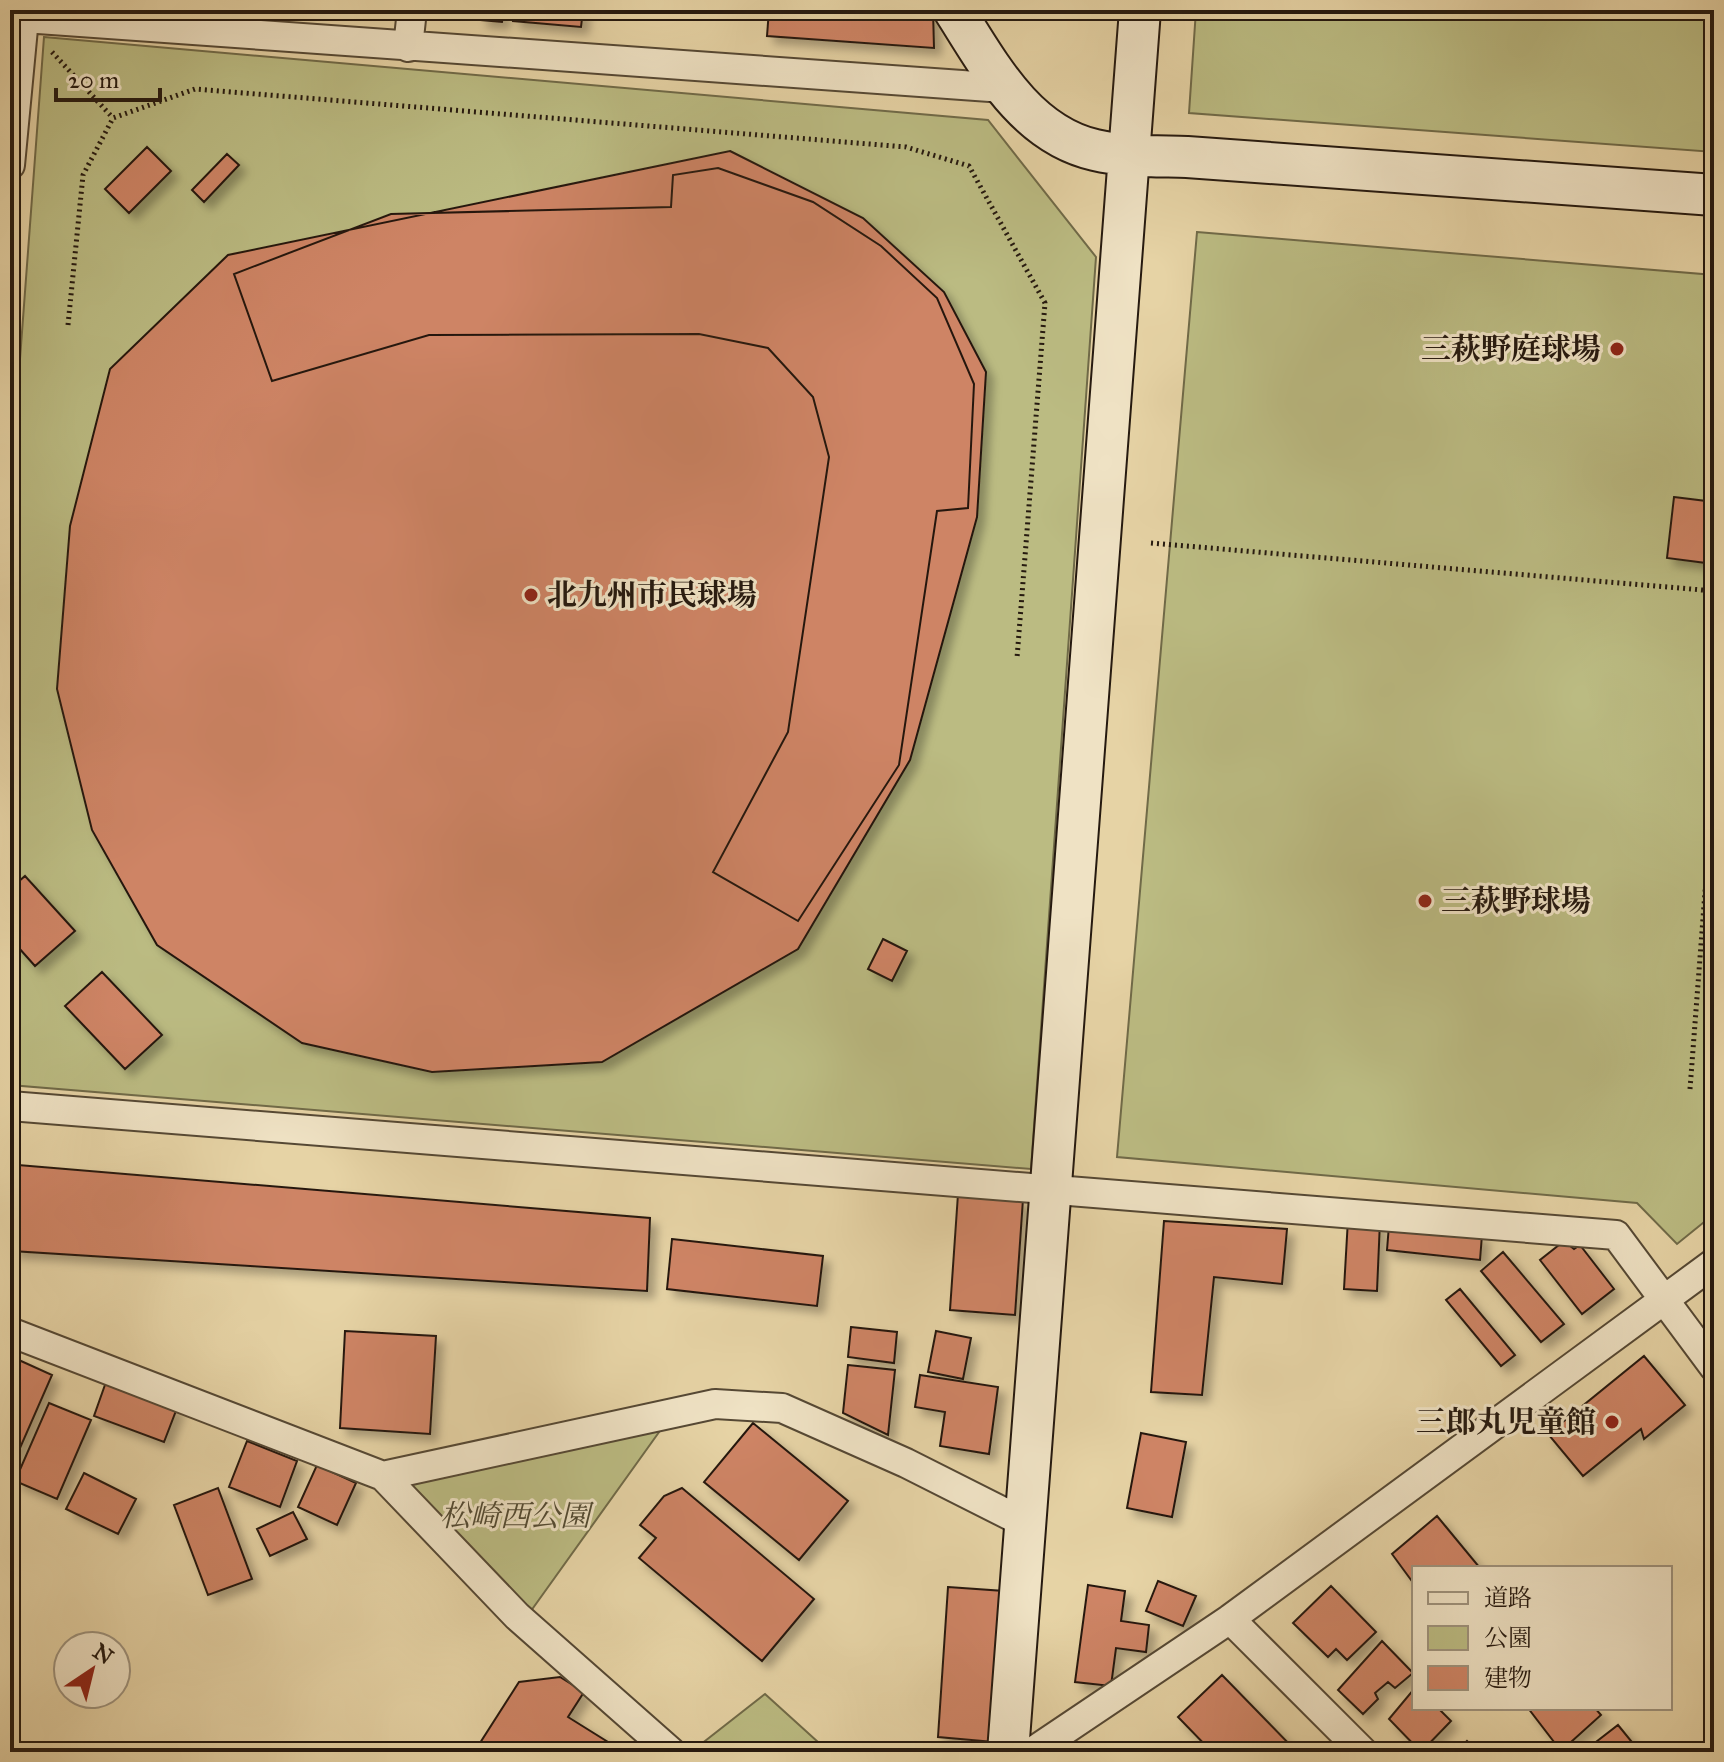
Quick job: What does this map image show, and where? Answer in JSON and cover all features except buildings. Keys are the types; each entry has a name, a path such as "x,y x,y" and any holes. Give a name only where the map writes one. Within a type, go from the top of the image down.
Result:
{"street":[{"path":"408,47 412,10"},
{"path":"954,10 1004,88 1033,117 1063,137 1092,150 1127,155 1714,195"},
{"path":"1008,1752 1140,10"},
{"path":"10,165 22,17 233,22 408,47 1004,88"},
{"path":"10,1106 1616,1235 1714,1367"},
{"path":"1032,1752 1230,1619 1714,1263"},
{"path":"10,1332 383,1476 517,1616 671,1752"},
{"path":"383,1476 715,1404 782,1408 906,1463 1025,1523"},
{"path":"1230,1619 1363,1752"}],"path":[{"path":"22,17 113,118"},
{"path":"68,325 83,175 113,118 195,89 906,147 969,166 1045,303 1017,658"},
{"path":"1151,543 1714,591"},
{"path":"1690,1089 1714,774"}],"green space":[{"path":"1196,10 1714,10 1714,152 1189,113"},
{"path":"44,37 988,120 1096,257 1031,1169 10,1085 10,493"},
{"path":"1197,232 1714,275 1714,1214 1677,1244 1637,1203 1117,1157"},
{"name":"松崎西公園","path":"672,1414 523,1622 383,1476"},
{"path":"765,1694 829,1752 691,1752"}],"place":[{"name":"三萩野庭球場","path":"1617,349"},
{"name":"北九州市民球場","path":"531,595"},
{"name":"三萩野球場","path":"1425,901"},
{"name":"三郎丸児童館","path":"1612,1422"}]}
